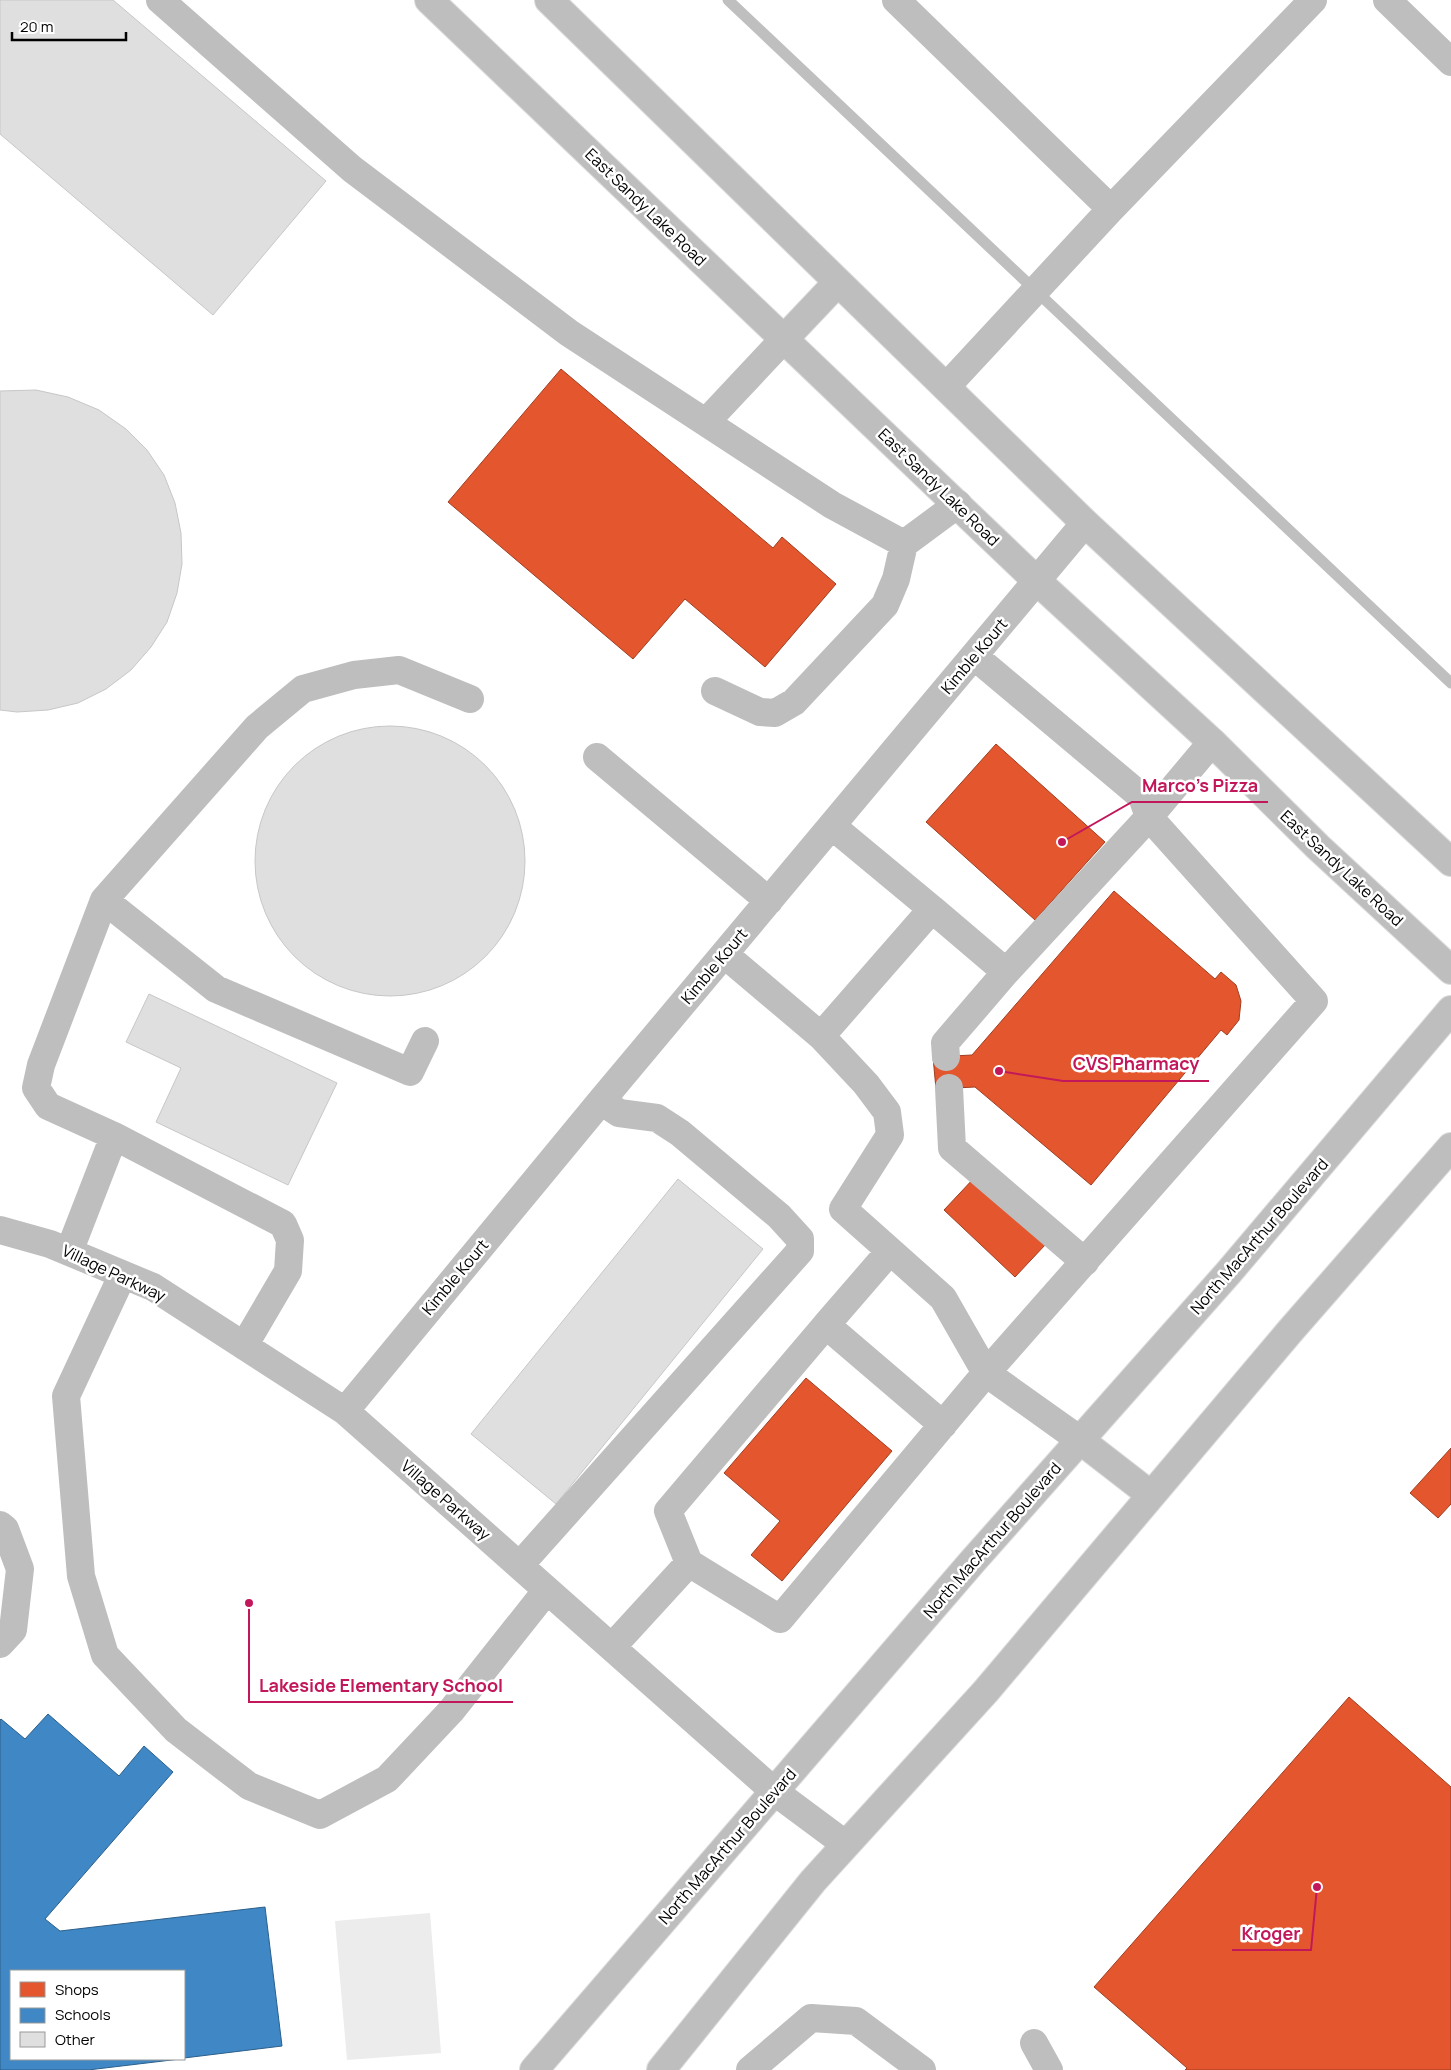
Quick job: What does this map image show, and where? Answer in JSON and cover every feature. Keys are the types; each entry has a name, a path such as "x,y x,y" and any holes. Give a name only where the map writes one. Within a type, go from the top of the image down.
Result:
{"main road":[{"path":"160,0 352,169 569,333 832,505 904,544"},
{"path":"549,0 1085,523 1451,862"},
{"path":"896,0 1111,210"},
{"path":"946,387 1111,210 1313,0"},
{"path":"1388,0 1451,62"},
{"name":"East Sandy Lake Road","path":"434,2 1037,581 1212,742 1318,847 1451,970"},
{"path":"706,422 838,282"},
{"path":"715,691 760,712 774,712 794,702 886,605 896,580 904,544 958,504"},
{"name":"Kimble Kourt","path":"345,1410 1085,523"},
{"path":"890,1251 668,1511 690,1562 780,1619 986,1374 1314,1001 1149,817 1142,797 974,656"},
{"path":"244,1346 288,1271 290,1240 283,1224 114,1136 48,1106 36,1088 41,1065 104,900 257,727 303,689 354,676 399,670 470,699"},
{"path":"946,1057 945,1043 1006,972 1149,817 1212,742"},
{"path":"597,757 769,901"},
{"path":"832,826 1006,972"},
{"path":"104,900 216,989 410,1072 425,1041"},
{"path":"822,1036 932,909"},
{"path":"724,954 822,1036 866,1084 886,1112 890,1135 842,1209 943,1298 986,1374 1080,1440 1151,1496"},
{"name":"North MacArthur Boulevard","path":"534,2070 1080,1440 1229,1272 1451,1010"},
{"path":"949,1088 952,1148 1085,1262"},
{"path":"520,1565 800,1252 800,1239 779,1216 680,1133 657,1118 619,1113 601,1101"},
{"path":"69,1252 114,1136"},
{"path":"661,2070 813,1881 986,1691 1451,1147"},
{"name":"Village Parkway","path":"0,1230 50,1244 122,1276 153,1287 345,1410 775,1792 845,1844"},
{"path":"122,1276 66,1396 81,1576 105,1655 176,1730 249,1786 320,1815 387,1779 450,1711 548,1590"},
{"path":"826,1325 943,1425"},
{"path":"0,1525 5,1529 20,1569 13,1630 0,1644"},
{"path":"612,1647 690,1562"},
{"path":"750,2070 811,2018 856,2021 922,2070"},
{"path":"1034,2043 1049,2070"}],"shaded area":[{"path":"430,1913 441,2053 347,2060 335,1921"}],"building: Shops":[{"path":"561,369 773,548 782,537 836,584 765,667 685,599 633,659 448,502"},
{"path":"996,744 1105,842 1035,920 926,822"},
{"path":"1114,891 1215,979 1221,972 1236,985 1241,1001 1239,1020 1227,1035 1221,1030 1091,1185 975,1087 936,1089 933,1057 972,1055"},
{"path":"975,1177 1046,1244 1015,1277 944,1210"},
{"path":"806,1378 892,1451 782,1581 751,1555 780,1521 724,1473"},
{"path":"1451,1448 1451,1504 1438,1518 1410,1493"},
{"path":"1349,1697 1451,1787 1451,2070 1185,2070 1187,2068 1094,1987"}],"building: Schools":[{"path":"48,1714 119,1776 144,1746 173,1772 45,1919 60,1931 265,1907 282,2046 185,2058 185,1970 10,1970 10,2060 172,2060 88,2070 0,2070 0,1720 25,1739"}],"building: Other":[{"path":"0,0 113,0 326,181 213,315 0,134"},
{"path":"36,390 68,397 99,410 126,429 147,450 164,475 175,503 181,533 182,564 177,593 167,622 151,647 131,670 106,689 78,703 48,710 17,712 0,710 0,391"},
{"path":"403,726 442,736 476,756 486,765 495,775 515,809 523,835 525,861 523,887 515,913 495,947 486,957 476,966 442,986 403,996 377,996 338,986 326,980 304,966 285,947 265,913 257,887 255,848 265,809 271,797 285,775 304,756 338,736 364,728"},
{"path":"149,994 337,1083 288,1185 156,1122 181,1068 126,1042"},
{"path":"678,1179 763,1249 556,1504 471,1434"}],"waterway":[{"path":"728,0 1451,683"}],"place":[{"name":"Marco's Pizza","path":"1062,842"},
{"name":"CVS Pharmacy","path":"999,1071"},
{"name":"Lakeside Elementary School","path":"249,1603"},
{"name":"Kroger","path":"1317,1887"}]}
